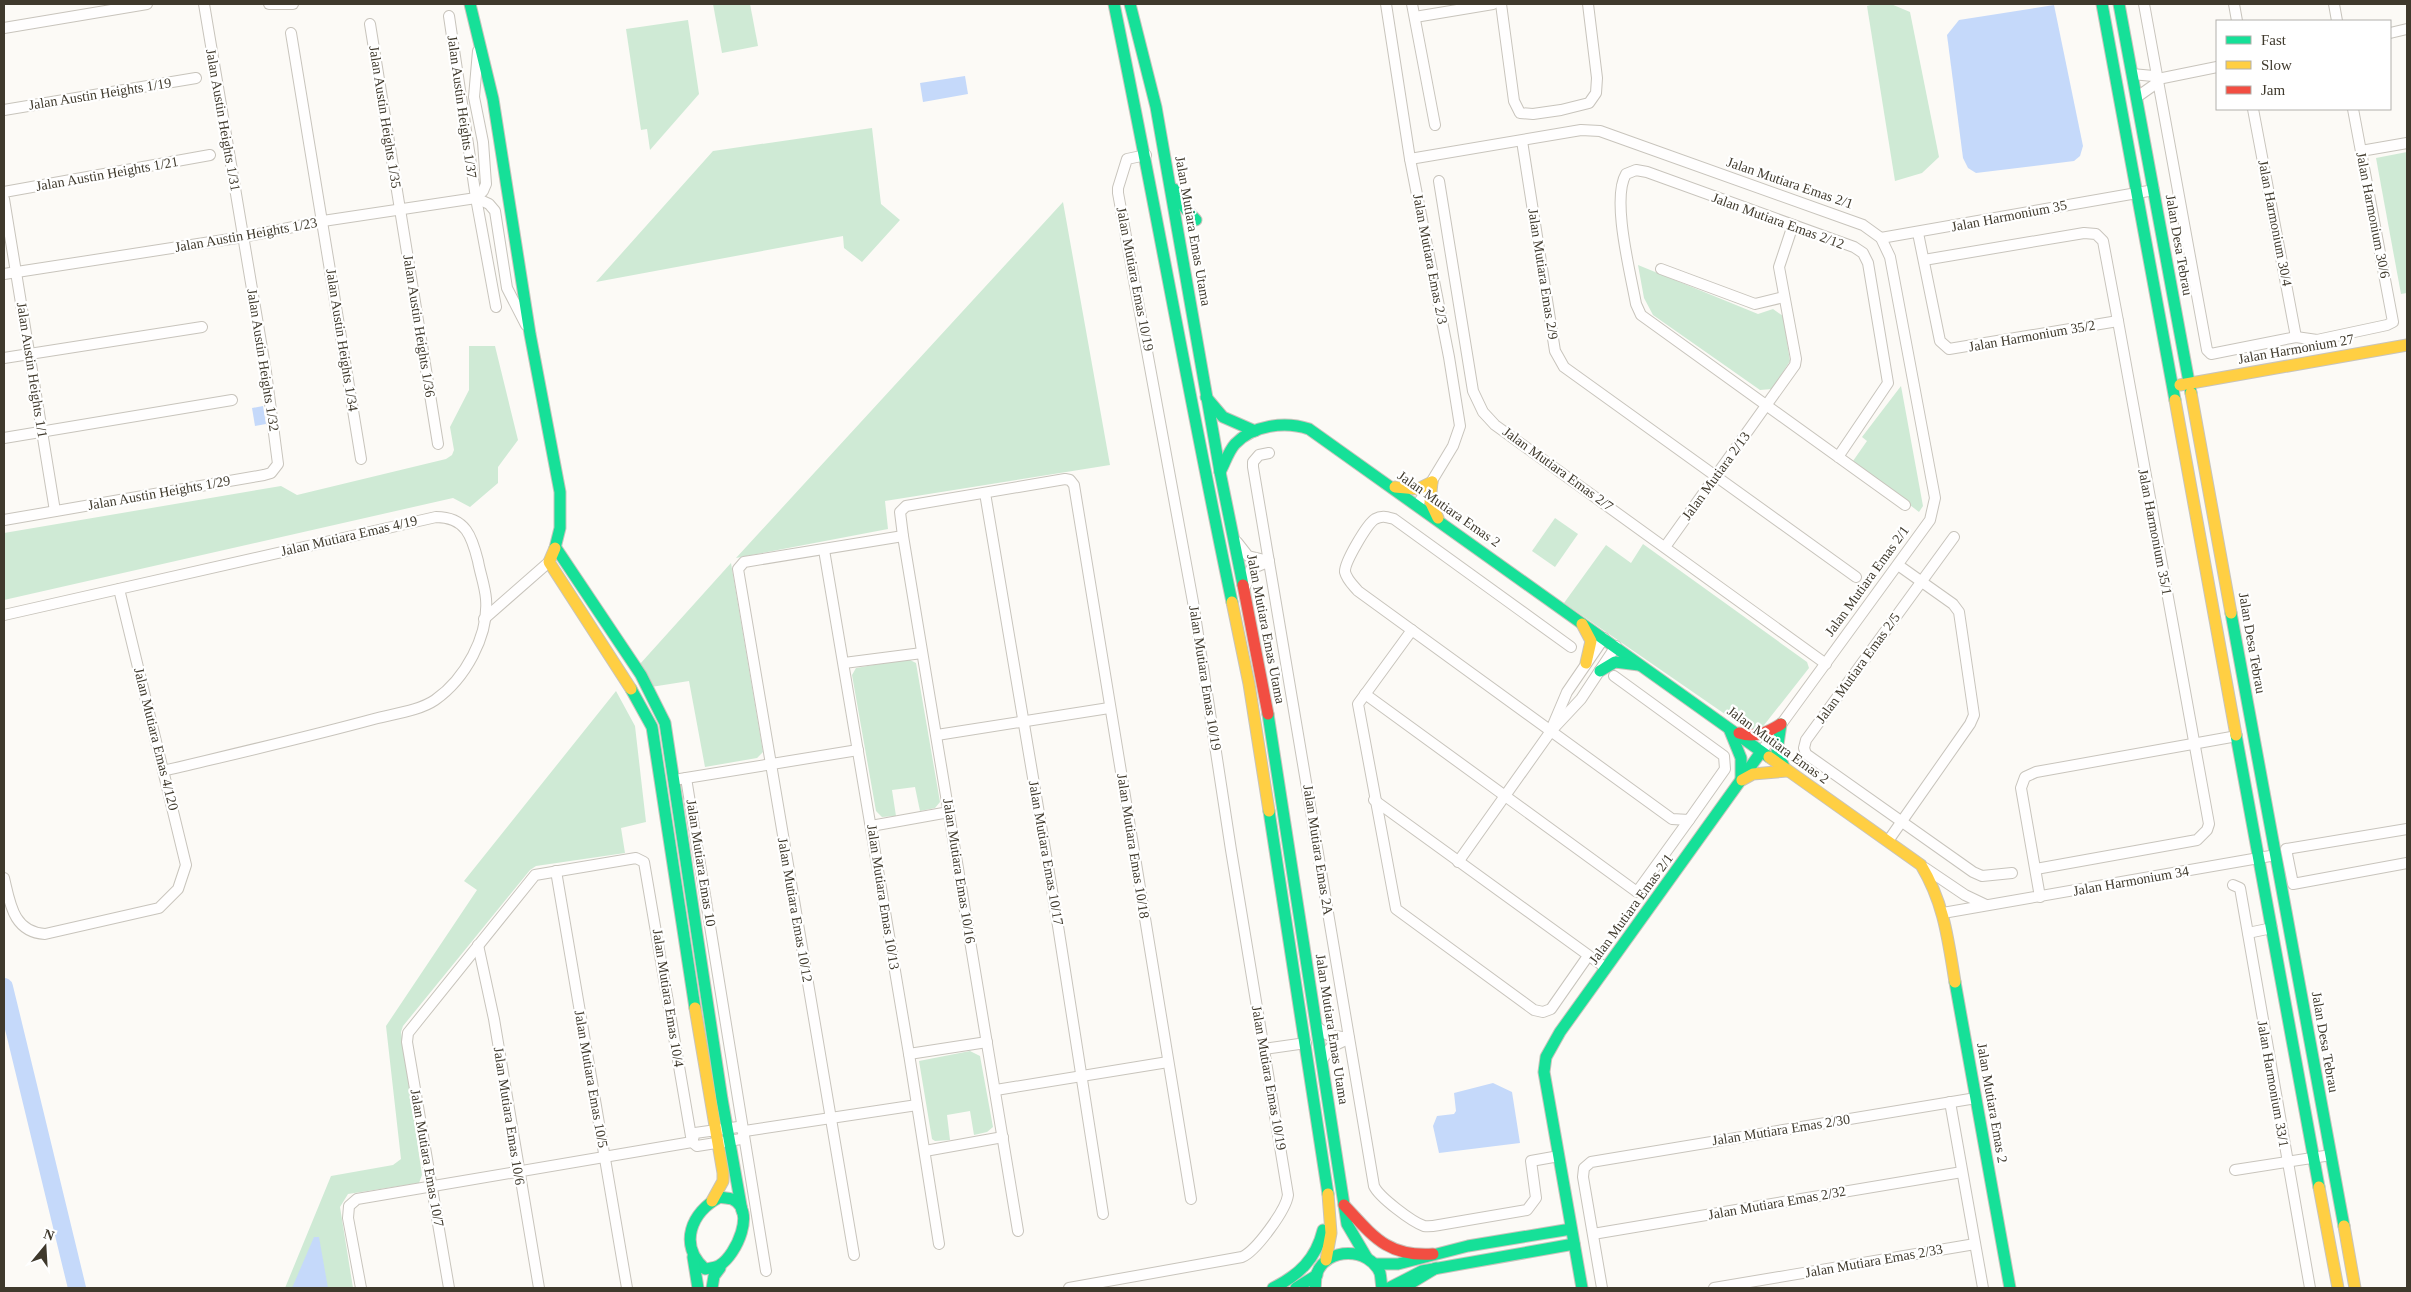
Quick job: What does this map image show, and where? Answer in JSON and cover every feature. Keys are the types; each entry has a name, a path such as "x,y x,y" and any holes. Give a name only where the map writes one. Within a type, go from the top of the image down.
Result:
{"street":[{"path":"4,28 147,4"},
{"name":"Jalan Austin Heights 1/31","path":"204,4 243,237"},
{"path":"269,4 293,4"},
{"path":"470,4 494,108 530,334 560,492 560,525 556,548 549,562 484,620"},
{"name":"Jalan Mutiara Emas Utama","path":"1114,4 1146,155 1198,439 1249,684 1306,1043 1328,1205 1331,1233 1326,1260"},
{"name":"Jalan Mutiara Emas Utama","path":"1130,4 1156,107 1206,397 1263,683 1344,1205 1351,1232 1370,1261 1380,1272 1382,1288"},
{"name":"Jalan Mutiara Emas 2/3","path":"1386,4 1410,159 1449,357 1460,426 1454,446 1418,504"},
{"path":"1412,4 1435,125"},
{"path":"1415,16 1493,4"},
{"path":"1501,4 1514,101 1520,113 1533,114 1589,103 1596,93 1597,78 1588,4"},
{"path":"2102,4 2338,1288"},
{"name":"Jalan Desa Tebrau","path":"2119,4 2355,1288"},
{"path":"2144,4 2207,350 2211,354 2296,337"},
{"path":"2234,4 2237,20"},
{"path":"2334,4 2337,20"},
{"name":"Jalan Austin Heights 1/37","path":"450,16 476,198 496,308"},
{"name":"Jalan Austin Heights 1/35","path":"370,24 400,209"},
{"path":"2391,33 2407,29"},
{"name":"Jalan Austin Heights 1/34","path":"291,33 361,458"},
{"path":"479,42 474,97 483,142 486,184 483,191 476,198 489,204 495,211 507,288 530,334"},
{"path":"2132,74 2158,78 2216,67"},
{"name":"Jalan Austin Heights 1/19","path":"4,110 196,78"},
{"path":"2137,97 2154,85 2158,78"},
{"name":"Jalan Harmonium 30/4","path":"2253,110 2296,337"},
{"name":"Jalan Harmonium 30/6","path":"2296,337 2316,340 2387,325 2393,322 2353,110"},
{"name":"Jalan Mutiara Emas 2/1","path":"1410,159 1581,130 1610,133 1736,181 1863,225 1881,238 1890,257 1935,498 1930,520 1826,664 1780,724 1560,1032 1546,1057 1544,1072 1582,1288"},
{"name":"Jalan Mutiara Emas 2/9","path":"1522,141 1555,351 1558,360 1716,477 1856,577"},
{"path":"2361,151 2407,143"},
{"name":"Jalan Austin Heights 1/21","path":"4,192 210,155"},
{"name":"Jalan Mutiara Emas 10/19","path":"1069,1288 1242,1257 1254,1248 1287,1199 1288,1191 1198,632 1118,193 1127,159 1146,155"},
{"name":"Jalan Mutiara Emas 2/12","path":"1767,406 1647,320 1639,312 1621,210 1620,190 1626,174 1636,170 1647,172 1854,247 1863,254 1868,264 1888,383 1838,456"},
{"path":"1168,174 1180,202 1196,220"},
{"name":"Jalan Mutiara Emas 2/7","path":"1440,181 1473,391 1479,407 1495,425 1826,664"},
{"name":"Jalan Harmonium 35","path":"1881,238 2154,190"},
{"name":"Jalan Austin Heights 1/23","path":"4,274 243,237 323,221 476,198"},
{"name":"Jalan Austin Heights 1/1","path":"4,199 55,510"},
{"name":"Jalan Austin Heights 1/36","path":"400,209 438,444"},
{"path":"1163,244 1169,228 1176,223"},
{"name":"Jalan Mutiara 2/13","path":"1665,547 1796,363 1779,267 1793,225"},
{"name":"Jalan Harmonium 35/2","path":"1918,233 1940,341 1949,349 2118,321"},
{"name":"Jalan Harmonium 35/1","path":"1924,260 2084,233 2096,234 2103,241 2118,321 2209,824 2202,836 2197,840 2036,869"},
{"name":"Jalan Austin Heights 1/32","path":"243,237 278,457 275,469 264,475"},
{"path":"1661,269 1754,304 1784,297"},
{"path":"4,358 202,327"},
{"name":"Jalan Harmonium 27","path":"2172,386 2407,345"},
{"path":"1206,397 1223,416 1255,431"},
{"path":"4,438 232,400"},
{"path":"1767,406 1905,505"},
{"name":"Jalan Mutiara Emas 2","path":"1220,472 1234,445 1255,431 1290,424 1303,426 1418,504 1920,865 1934,887 1943,914 2010,1288"},
{"name":"Jalan Mutiara Emas 2A","path":"1269,453 1259,455 1253,462 1253,467 1374,1186 1380,1196 1420,1224 1439,1226 1527,1210 1536,1198 1531,1161 1559,1156"},
{"name":"Jalan Austin Heights 1/29","path":"4,520 264,475"},
{"name":"Jalan Mutiara Emas 10/18","path":"984,493 1065,479 1072,482 1075,492 1191,1199"},
{"path":"1390,485 1408,489 1418,488 1432,482"},
{"path":"1432,482 1429,496 1430,502 1440,520"},
{"name":"Jalan Mutiara Emas 10/16","path":"984,493 906,506 900,512 1018,1231"},
{"name":"Jalan Mutiara Emas 10/17","path":"984,493 1010,634 1103,1214"},
{"path":"1571,647 1394,519 1384,516 1374,520 1346,562 1347,579 1358,591 1672,819 1689,820"},
{"name":"Jalan Mutiara Emas 4/19","path":"4,615 442,517 459,523 467,530 473,539 486,598 484,620 475,651 463,673 446,692 430,704 329,731 163,771"},
{"path":"824,550 903,536"},
{"path":"1233,536 1248,556 1269,561"},
{"name":"Jalan Mutiara Emas 2/5","path":"1954,536 1804,744 1806,754 1976,874 1985,876 2012,873"},
{"name":"Jalan Mutiara Emas 10","path":"556,548 641,675 665,723 727,1128 742,1211"},
{"name":"Jalan Mutiara Emas 10/12","path":"824,550 744,562 739,566 770,763 854,1254"},
{"name":"Jalan Mutiara Emas 10/13","path":"824,550 939,1244"},
{"path":"1245,596 1249,572 1254,567 1269,561"},
{"name":"Jalan Mutiara Emas 10","path":"549,562 625,677 652,727 723,1181 712,1201"},
{"path":"1888,841 1970,724 1974,715 1959,612 1953,604 1898,565"},
{"name":"Jalan Mutiara Emas 4/120","path":"4,878 13,914 26,928 45,934 159,908 178,889 186,865 119,588"},
{"path":"2210,595 2227,591"},
{"path":"1572,614 1585,627 1591,641 1586,663"},
{"path":"1412,630 1358,704 1374,800 1396,909 1534,1010 1543,1012 1550,1009 1588,956"},
{"path":"1551,731 1567,692 1604,638"},
{"path":"1458,862 1551,731 1581,699 1616,646"},
{"path":"844,663 922,652"},
{"path":"1600,671 1608,664 1623,662 1638,665 1652,673"},
{"path":"1365,694 1637,892 1724,769 1724,756 1614,676"},
{"path":"936,736 1109,708"},
{"path":"1729,728 1746,736 1756,736 1773,730 1780,724"},
{"path":"1780,724 1778,754 1782,766 1787,771"},
{"path":"1729,728 1741,758 1741,780 1753,774 1787,771"},
{"path":"2040,898 2021,788 2025,776 2036,772 2237,736"},
{"path":"660,782 858,750"},
{"path":"686,778 745,1132 766,1271"},
{"path":"662,799 689,794"},
{"path":"1374,800 1606,968"},
{"path":"871,826 949,812"},
{"path":"2407,829 2286,849 2293,884 2407,863"},
{"name":"Jalan Harmonium 34","path":"1943,914 1986,904 2040,898 2276,855"},
{"name":"Jalan Mutiara Emas 10/4","path":"556,870 636,858 644,862 692,1142"},
{"path":"1920,865 1966,895 1986,904"},
{"path":"478,944 532,877 556,870"},
{"name":"Jalan Mutiara Emas 10/5","path":"556,870 627,1288"},
{"name":"Jalan Harmonium 33/1","path":"2232,885 2240,888 2310,1288"},
{"path":"2248,933 2272,928"},
{"name":"Jalan Mutiara Emas 10/7","path":"449,1288 407,1042 409,1029 478,944"},
{"name":"Jalan Mutiara Emas 10/6","path":"478,944 494,1020 538,1288"},
{"path":"1316,1026 1328,1035 1349,1038"},
{"path":"1322,1060 1331,1047 1349,1038"},
{"path":"909,1054 987,1042"},
{"path":"1264,1050 1306,1043"},
{"path":"996,1090 1168,1062"},
{"name":"Jalan Mutiara Emas 2/30","path":"1592,1234 1583,1177 1587,1164 1604,1159 1976,1098"},
{"path":"1950,1102 1983,1288"},
{"path":"692,1142 695,1134 727,1128 738,1127 745,1132 917,1105"},
{"path":"362,1288 348,1218 349,1206 357,1199 692,1142 697,1146 730,1141 741,1139 745,1132"},
{"path":"925,1151 1003,1137"},
{"path":"2235,1170 2331,1155"},
{"name":"Jalan Mutiara Emas 2/32","path":"1592,1234 1962,1172"},
{"path":"720,1197 730,1197 736,1201 742,1211 743,1226 734,1252 720,1268 712,1287 698,1287 690,1250 690,1234 698,1216 712,1201 720,1197"},
{"path":"1273,1288 1291,1280 1304,1269 1316,1253 1321,1242 1328,1205"},
{"path":"1344,1205 1379,1242 1392,1251 1418,1256 1571,1228"},
{"path":"1592,1234 1602,1288"},
{"path":"1389,1288 1422,1271 1574,1244"},
{"name":"Jalan Mutiara Emas 2/33","path":"1714,1288 1975,1244"},
{"path":"1296,1288 1316,1275 1326,1260 1342,1253 1359,1254 1370,1261 1392,1267 1433,1254"},
{"path":"693,1258 705,1269 720,1268"},
{"path":"1403,1288 1436,1268"},
{"path":"1315,1288 1316,1275"}],"green space":[{"path":"713,4 750,4 758,46 722,53"},
{"path":"1891,4 1910,12 1939,157 1922,173 1895,181 1867,6"},
{"path":"688,20 699,94 650,150 647,129 641,130 626,29"},
{"path":"872,128 881,204 900,220 862,262 844,248 843,236 596,282 713,151"},
{"path":"2407,152 2407,293 2401,294 2376,158"},
{"path":"1063,202 1110,465 885,501 888,529 736,558"},
{"path":"1638,265 1758,314 1773,309 1783,316 1790,361 1772,389 1760,390 1653,315 1644,298"},
{"path":"469,346 495,346 518,440 498,467 498,483 470,507 453,498 4,600 4,533 281,486 297,495 446,459 452,455 454,450 450,427 469,390"},
{"path":"1901,386 1923,506 1919,512 1853,461 1867,441 1862,437"},
{"path":"1555,518 1578,534 1555,567 1532,551"},
{"path":"1643,544 1807,662 1809,668 1761,729 1748,730 1564,603 1606,545 1631,563"},
{"path":"731,563 763,752 757,758 705,767 689,681 651,687 640,664"},
{"path":"908,659 916,663 940,802 935,808 920,811 915,787 892,790 896,816 882,817 876,811 852,675 856,668"},
{"path":"616,691 635,726 646,822 621,828 625,853 536,866 530,870 403,1026 401,1032 422,1175 419,1183 348,1194 340,1207 353,1288 285,1288 331,1176 393,1165 401,1159 386,1026 477,890 464,881"},
{"path":"970,1051 980,1056 993,1127 987,1132 974,1135 970,1111 947,1115 950,1140 935,1141 932,1139 919,1061"}],"water":[{"path":"2054,5 2083,146 2080,156 2074,161 1976,173 1968,168 1963,158 1947,35 1959,20"},
{"path":"965,76 968,94 923,102 920,83"},
{"path":"263,406 266,424 255,426 252,408"},
{"path":"1493,1083 1512,1092 1520,1143 1439,1153 1433,1126 1437,1116 1454,1114 1456,1111 1454,1093"},
{"path":"314,1237 319,1237 328,1288 292,1288"}],"waterway":[{"path":"4,987 77,1288"}],"traffic: fast":[{"path":"470,4 493,99 530,334 560,492 560,528 555,548"},
{"path":"1114,4 1232,602"},
{"path":"1130,4 1156,107 1220,472 1243,585"},
{"path":"2102,4 2175,400"},
{"path":"2119,4 2191,393"},
{"path":"1174,189 1185,208 1196,220"},
{"path":"1206,397 1223,417 1255,431"},
{"path":"1220,472 1235,444 1251,433 1270,426 1280,425 1309,429 1769,757"},
{"path":"556,548 641,675 665,723 722,1099 742,1211"},
{"path":"2231,613 2344,1226"},
{"path":"1600,671 1615,662 1639,665"},
{"path":"631,689 652,727 695,1008"},
{"path":"1268,714 1347,1224 1367,1258"},
{"path":"1781,724 1777,751 1785,769"},
{"path":"1730,731 1741,758 1741,780"},
{"path":"2236,735 2319,1187"},
{"path":"1582,1288 1544,1072 1546,1057 1560,1032 1761,752"},
{"path":"1269,811 1328,1194"},
{"path":"1955,982 2010,1288"},
{"path":"720,1197 732,1199 739,1205 743,1213 741,1232 737,1243 726,1260 718,1266 705,1269 697,1260 692,1250 691,1230 695,1220 702,1211 720,1197"},
{"path":"1374,1264 1398,1264 1468,1246 1571,1229"},
{"path":"1273,1288 1291,1278 1305,1265 1316,1249 1323,1230"},
{"path":"1389,1288 1422,1271 1574,1244"},
{"path":"1315,1288 1316,1275 1322,1264 1330,1258 1348,1254 1367,1258 1375,1264 1380,1273 1382,1288"},
{"path":"693,1257 698,1288"},
{"path":"712,1288 714,1276 720,1268"},
{"path":"1403,1288 1436,1268"},
{"path":"1296,1288 1317,1275"}],"traffic: slow":[{"path":"2180,385 2407,345"},
{"path":"2191,393 2231,613"},
{"path":"2175,400 2236,735"},
{"path":"1432,482 1430,501 1438,518"},
{"path":"1395,487 1418,489 1432,482"},
{"path":"555,548 549,562 631,689"},
{"path":"1232,602 1249,684 1269,811"},
{"path":"1582,624 1591,641 1586,663"},
{"path":"1769,757 1921,865 1929,879 1940,907 1955,982"},
{"path":"1742,780 1753,774 1787,771"},
{"path":"695,1008 723,1173 723,1181 712,1201"},
{"path":"2319,1187 2338,1288"},
{"path":"1326,1260 1331,1233 1328,1194"},
{"path":"2344,1226 2355,1288"}],"traffic: jam":[{"path":"1243,585 1268,714"},
{"path":"1739,733 1761,734 1781,724"},
{"path":"1344,1205 1373,1235 1392,1248 1417,1254 1433,1254"}]}
